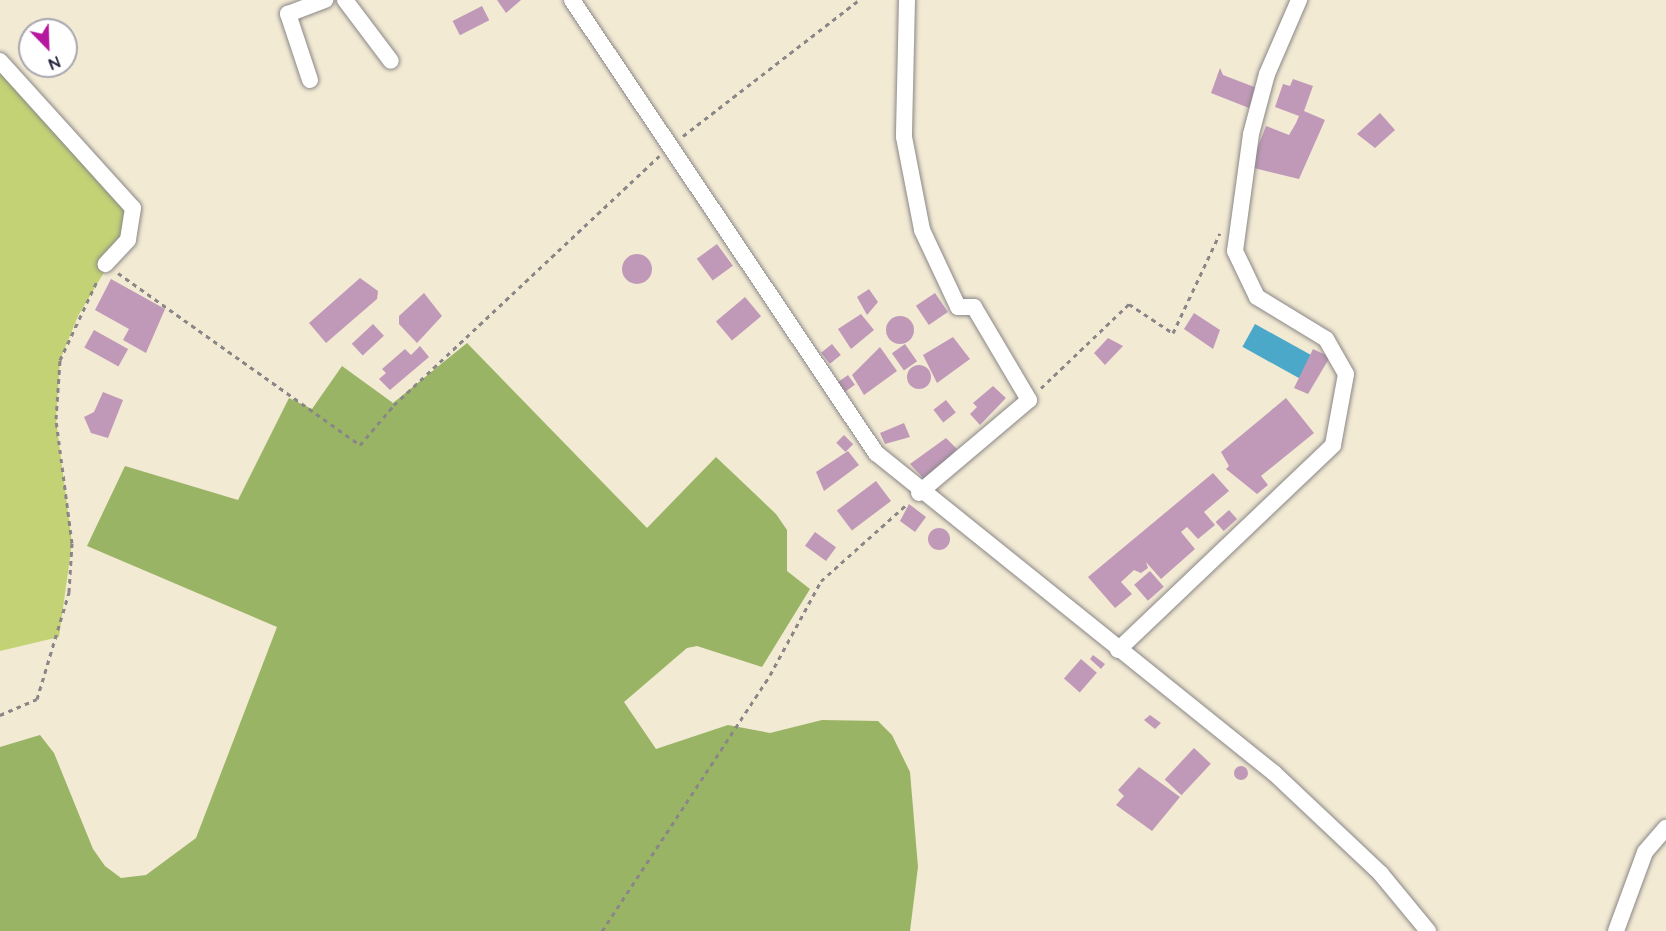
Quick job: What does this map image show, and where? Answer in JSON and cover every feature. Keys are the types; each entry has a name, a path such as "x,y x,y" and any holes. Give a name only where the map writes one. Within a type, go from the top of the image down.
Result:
{"street":[{"path":"310,80 288,14 325,0"},
{"path":"345,0 391,61"},
{"path":"572,0 851,420 876,453 920,493 1315,809 1381,874 1428,931"},
{"path":"907,0 904,137 922,230 958,307 974,307 1029,400 920,493"},
{"path":"1118,650 1333,445 1346,374 1326,339 1257,297 1235,251 1251,134 1267,74 1299,0"},
{"path":"0,61 133,208 128,240 106,264"},
{"path":"1616,931 1645,852 1666,828"}],"path":[{"path":"0,715 37,699 67,603 72,543 56,419 60,360 106,264 360,445 394,405 668,147 859,0"},
{"path":"1029,400 1128,304 1173,333 1224,225"},
{"path":"602,931 770,675 821,581 920,493"}],"green space":[{"path":"0,61 133,208 131,227 78,316 60,360 56,419 72,543 59,637 0,651"},
{"path":"467,343 647,528 716,457 776,514 787,530 787,571 810,589 762,667 697,646 687,648 624,702 656,749 728,725 770,733 822,720 878,721 892,735 910,772 918,867 910,931 0,931 0,747 40,735 54,753 93,849 105,866 121,878 146,875 196,838 277,627 87,546 125,466 238,500 289,398 312,409 342,366 393,403"}],"water":[{"path":"1255,324 1312,356 1299,378 1242,347"}],"building":[{"path":"497,0 521,0 506,13"},
{"path":"482,6 489,20 460,35 453,21"},
{"path":"1220,68 1223,75 1257,88 1249,108 1211,93"},
{"path":"1293,79 1313,86 1304,111 1325,120 1299,179 1250,167 1266,126 1289,135 1296,123 1299,116 1275,107 1283,84 1290,86"},
{"path":"1380,113 1395,130 1375,148 1357,134"},
{"path":"717,244 733,266 713,281 697,259"},
{"path":"637,254 643,255 651,263 651,275 643,283 637,284 631,283 623,275 622,269 623,263 631,255"},
{"path":"360,278 378,291 377,299 326,343 309,323"},
{"path":"111,279 165,309 146,353 123,340 129,329 95,310"},
{"path":"869,289 878,302 867,315 857,297"},
{"path":"424,293 442,316 417,343 399,324 399,316"},
{"path":"935,293 948,312 929,325 916,306"},
{"path":"745,297 761,316 732,341 716,321"},
{"path":"1194,313 1220,330 1213,349 1184,329"},
{"path":"861,314 874,330 851,349 838,329"},
{"path":"900,316 910,320 914,330 910,340 900,344 890,340 886,330 890,320"},
{"path":"373,324 384,336 363,355 352,344"},
{"path":"94,330 128,349 118,366 84,347"},
{"path":"953,337 970,359 937,383 923,355"},
{"path":"1108,338 1123,346 1105,365 1094,353"},
{"path":"832,344 841,355 830,364 821,353"},
{"path":"905,344 917,361 904,370 892,353"},
{"path":"420,346 429,357 390,390 379,379 386,373 382,369 405,349 411,355"},
{"path":"880,347 897,371 864,395 852,375"},
{"path":"1313,349 1330,357 1308,394 1294,388"},
{"path":"919,365 927,369 931,377 927,385 919,389 911,385 907,377 911,369"},
{"path":"848,375 855,385 845,392 838,382"},
{"path":"993,386 1006,398 980,425 970,414 977,407 973,403"},
{"path":"103,392 123,400 108,438 91,433 84,417 94,412"},
{"path":"1286,398 1314,433 1261,476 1268,485 1257,494 1226,469 1229,466 1221,452"},
{"path":"946,400 956,413 943,422 933,410"},
{"path":"904,423 910,437 885,444 880,433"},
{"path":"844,435 853,444 845,452 836,443"},
{"path":"946,438 957,449 926,481 910,464"},
{"path":"848,451 859,465 824,491 816,472"},
{"path":"1213,473 1229,491 1204,512 1215,525 1198,539 1187,527 1181,532 1195,549 1161,579 1146,562 1148,568 1141,573 1134,570 1121,582 1132,594 1115,608 1088,577"},
{"path":"876,481 891,501 852,530 837,510"},
{"path":"909,504 926,517 915,532 900,521"},
{"path":"1229,510 1237,519 1224,531 1216,522"},
{"path":"939,528 947,531 950,539 947,547 939,550 931,547 928,539 931,531"},
{"path":"815,532 836,547 826,561 805,546"},
{"path":"1150,571 1164,587 1148,601 1134,585"},
{"path":"1093,655 1105,664 1101,669 1090,659"},
{"path":"1081,659 1097,673 1080,692 1064,679"},
{"path":"1150,715 1161,723 1155,729 1144,720"},
{"path":"1194,748 1211,764 1181,795 1165,779"},
{"path":"1241,766 1246,768 1248,773 1246,778 1241,780 1236,778 1234,773 1236,768"},
{"path":"1139,767 1180,797 1152,831 1116,805 1124,796 1118,790"}]}
